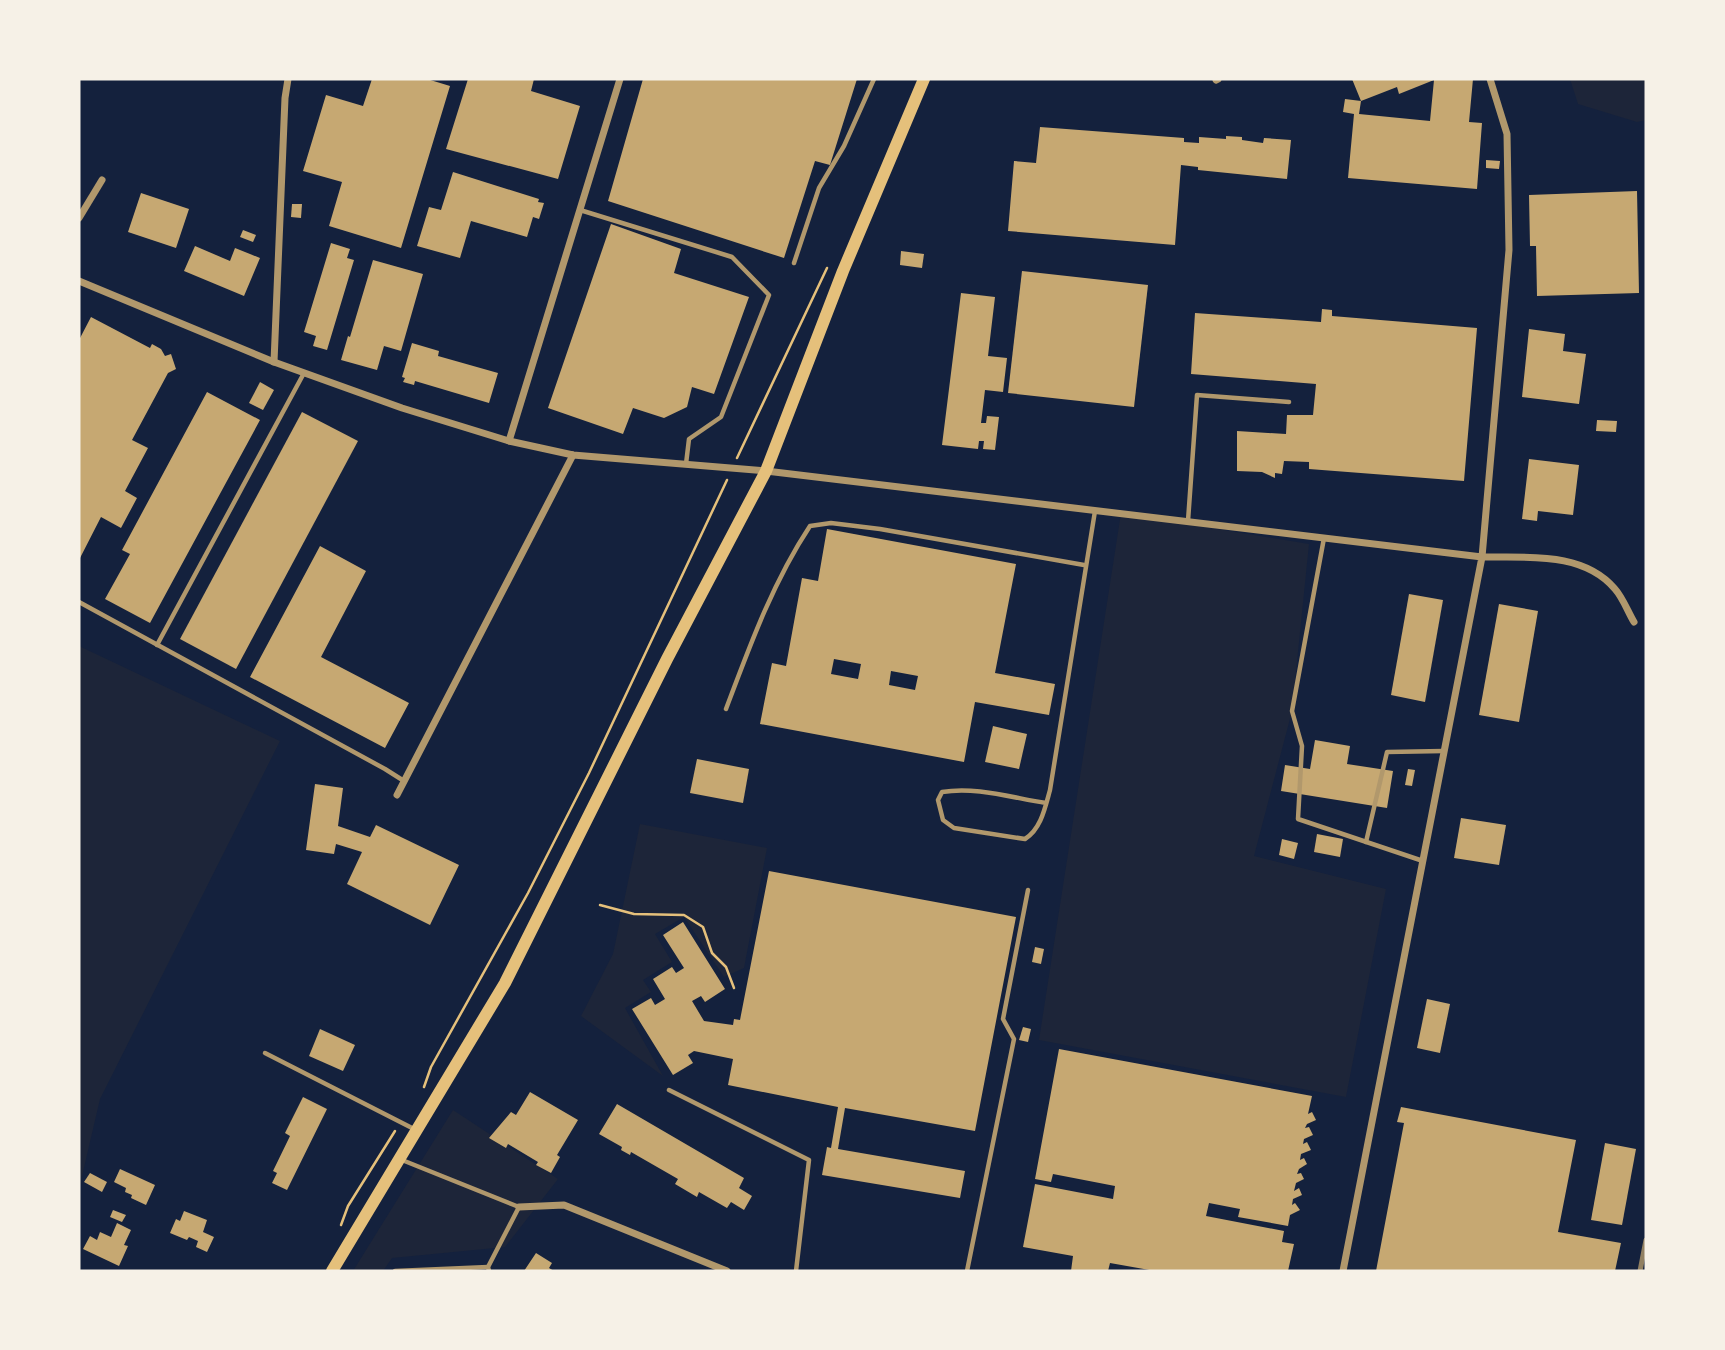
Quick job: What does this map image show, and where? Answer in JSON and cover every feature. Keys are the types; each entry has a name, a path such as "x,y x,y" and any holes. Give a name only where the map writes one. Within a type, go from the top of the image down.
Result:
{"main road":[{"path":"332,1271 505,983 667,659 766,471 843,271 924,79"}],"street":[{"path":"274,362 288,79"},
{"path":"509,441 620,79"},
{"path":"1343,1271 1482,557 1509,250 1507,134 1490,79"},
{"path":"79,218 102,180"},
{"path":"79,281 274,362 402,408 509,441 573,455 766,471 1482,557 1557,559 1590,568 1616,589 1634,622"},
{"path":"397,795 573,455"},
{"path":"519,1207 564,1205 727,1271"}],"lane":[{"path":"794,263 819,188 844,146 874,79"},
{"path":"580,211 732,257 769,295 721,416 689,439 686,464"},
{"path":"157,645 304,373"},
{"path":"1188,521 1196,395 1289,402"},
{"path":"1046,803 978,792 942,792 938,800 943,820 954,828 1025,839 1034,834 1046,803 1095,510"},
{"path":"726,709 757,626 792,553 810,526 831,523 880,529 1084,565"},
{"path":"1325,538 1292,711 1302,746 1298,819 1423,861"},
{"path":"79,602 385,769 404,782"},
{"path":"1366,842 1387,752 1444,751"},
{"path":"967,1271 1014,1039 1003,1019 1028,890"},
{"path":"265,1053 416,1130"},
{"path":"669,1090 809,1160 796,1271"},
{"path":"395,1271 489,1269 519,1207 399,1159"}],"path":[{"path":"421,1097 431,1067 528,893 589,773 830,260"},
{"path":"600,905 634,914 684,915 703,927 712,953 726,967 734,988"},
{"path":"339,1228 348,1206 402,1122"}],"shaded area":[{"path":"1570,79 1646,79 1646,120 1637,122 1578,104"},
{"path":"1121,513 1309,544 1292,711 1254,856 1386,889 1346,1097 1039,1040"},
{"path":"79,646 280,741 100,1099 79,1189"},
{"path":"640,824 767,848 744,968 724,977 684,917 655,934 672,962 643,980 651,992 625,1008 663,1076 581,1016 613,954"},
{"path":"453,1110 558,1179 505,1247 392,1258 383,1271 353,1271"}],"building":[{"path":"372,79 427,79 450,86 401,248 329,226 342,182 303,171 326,95 363,106"},
{"path":"468,79 534,79 531,91 580,106 558,179 446,149"},
{"path":"643,79 857,79 830,165 815,161 784,258 608,201"},
{"path":"1352,79 1473,79 1469,122 1482,123 1477,189 1348,178 1354,114 1343,112 1345,99 1361,101","holes":["1434,80 1430,121 1359,114 1361,101 1397,87 1399,94"]},
{"path":"1040,127 1184,138 1184,142 1199,143 1199,137 1226,139 1226,136 1263,143 1264,138 1291,140 1287,179 1198,170 1198,167 1181,165 1175,245 1008,231 1014,161 1036,163"},
{"path":"1486,160 1500,161 1499,169 1486,168"},
{"path":"453,172 539,199 538,202 544,203 539,219 533,217 527,237 471,221 460,258 417,246 429,207 441,210"},
{"path":"1637,191 1639,293 1537,296 1536,246 1530,246 1529,195"},
{"path":"141,193 189,209 176,248 128,232"},
{"path":"292,204 302,204 301,218 291,217"},
{"path":"611,224 681,249 674,273 749,297 714,394 692,387 687,407 664,418 633,408 623,434 548,408"},
{"path":"243,230 256,235 253,242 240,237"},
{"path":"331,243 350,249 347,258 354,260 327,350 313,346 316,336 304,332"},
{"path":"195,246 230,261 235,248 260,258 244,296 184,271"},
{"path":"901,251 924,254 922,268 900,265"},
{"path":"373,260 423,274 401,351 384,346 377,370 341,360"},
{"path":"1022,271 1148,285 1134,407 1008,393"},
{"path":"961,293 995,297 988,356 1007,358 1003,392 985,390 981,423 986,423 987,416 999,417 995,450 983,449 984,441 979,441 978,449 942,445"},
{"path":"1322,309 1332,310 1332,316 1477,328 1464,481 1309,469 1309,462 1284,461 1282,474 1275,473 1275,478 1262,472 1237,471 1237,431 1286,434 1287,415 1313,415 1316,384 1191,374 1195,313 1321,322"},
{"path":"91,317 150,348 152,344 161,349 165,356 171,354 176,369 168,373 132,440 148,448 125,491 137,498 121,528 101,517 79,560 79,340"},
{"path":"1529,329 1565,334 1563,351 1586,354 1579,404 1522,397"},
{"path":"412,343 439,351 438,356 498,373 489,403 415,381 414,385 403,382"},
{"path":"260,382 274,390 263,410 249,403"},
{"path":"207,392 260,420 150,623 105,599 130,554 122,550"},
{"path":"302,412 358,441 236,669 180,639"},
{"path":"1597,420 1617,421 1616,432 1596,431"},
{"path":"1529,459 1579,465 1573,515 1538,511 1537,521 1522,519"},
{"path":"827,529 1016,564 995,673 1055,684 1049,715 975,702 964,762 760,724 772,663 786,666 802,578 818,581","holes":["834,659 861,664 858,679 831,674","891,671 918,676 915,690 889,685"]},
{"path":"320,546 366,571 321,657 409,703 385,748 250,677"},
{"path":"1409,594 1443,600 1425,702 1391,695"},
{"path":"1499,604 1538,611 1519,722 1479,715"},
{"path":"993,726 1027,734 1019,769 985,762"},
{"path":"1315,740 1350,746 1347,764 1393,771 1387,808 1281,791 1285,765 1310,769"},
{"path":"697,759 749,769 743,803 690,793"},
{"path":"1408,769 1415,770 1412,786 1405,785"},
{"path":"315,784 343,788 338,826 370,837 376,825 459,865 430,925 347,884 362,852 336,844 334,854 306,850"},
{"path":"1461,818 1506,825 1499,865 1454,858"},
{"path":"1317,834 1343,839 1340,857 1314,852"},
{"path":"1282,839 1298,843 1294,859 1279,855"},
{"path":"769,871 1016,917 975,1131 845,1108 838,1149 965,1171 960,1198 822,1175 827,1147 831,1148 838,1107 728,1085 733,1059 694,1051 688,1055 693,1063 673,1075 632,1009 651,998 655,1005 665,999 653,979 672,967 676,973 684,968 663,935 683,922 725,989 705,1002 701,996 692,1001 704,1021 733,1025 734,1019 740,1020"},
{"path":"1035,947 1044,949 1041,964 1032,962"},
{"path":"1427,999 1450,1004 1440,1053 1417,1048"},
{"path":"1023,1027 1031,1029 1028,1042 1019,1040"},
{"path":"320,1029 355,1045 343,1071 309,1056"},
{"path":"1059,1049 1312,1096 1308,1114 1312,1112 1316,1120 1307,1124 1305,1128 1309,1127 1313,1135 1304,1139 1303,1144 1307,1142 1311,1150 1301,1154 1300,1160 1304,1158 1307,1164 1299,1169 1297,1174 1301,1173 1304,1179 1296,1183 1294,1191 1299,1188 1302,1195 1293,1199 1292,1205 1295,1203 1300,1210 1290,1215 1288,1226 1238,1217 1240,1209 1209,1203 1206,1216 1284,1231 1282,1242 1294,1244 1288,1271 1155,1271 1110,1263 1108,1271 1071,1271 1073,1256 1023,1247 1035,1184 1113,1199 1115,1186 1053,1174 1051,1182 1035,1179"},
{"path":"530,1092 578,1120 557,1155 560,1157 551,1173 508,1144 506,1148 489,1138 511,1112 516,1115"},
{"path":"303,1097 327,1109 287,1190 272,1183 277,1173 273,1171 290,1136 285,1133"},
{"path":"617,1104 744,1178 739,1188 752,1196 744,1210 731,1202 727,1208 699,1192 697,1197 675,1184 678,1179 631,1152 630,1155 621,1150 622,1147 599,1134"},
{"path":"1401,1107 1576,1140 1558,1232 1621,1243 1615,1271 1376,1271 1404,1123 1397,1122"},
{"path":"1605,1143 1636,1149 1622,1225 1591,1220"},
{"path":"120,1169 155,1185 146,1205 131,1198 132,1195 125,1192 126,1188 114,1182"},
{"path":"90,1173 107,1182 102,1192 84,1182"},
{"path":"113,1210 126,1215 122,1222 110,1217"},
{"path":"184,1211 207,1220 203,1232 214,1237 207,1252 196,1247 198,1241 170,1233 176,1219 180,1221"},
{"path":"117,1223 131,1230 124,1245 128,1246 119,1266 83,1249 90,1236 97,1240 100,1232 111,1237"},
{"path":"536,1253 552,1263 549,1268 554,1271 524,1271"}],"railway":[{"path":"1640,1271 1646,1240"}]}
